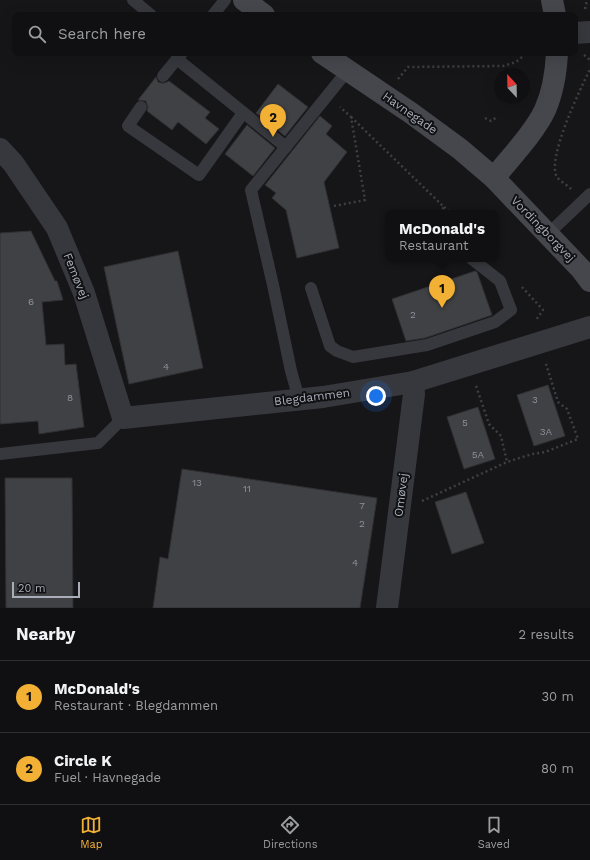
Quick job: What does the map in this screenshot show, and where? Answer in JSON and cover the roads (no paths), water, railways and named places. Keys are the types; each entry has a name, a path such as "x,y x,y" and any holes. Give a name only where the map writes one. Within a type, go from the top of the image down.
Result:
{"main road":[{"path":"244,0 260,12"},
{"path":"552,0 554,12"},
{"name":"Havnegade","path":"327,56 411,112 460,149 494,178"},
{"path":"494,178 528,136 545,109 556,75 558,56"},
{"name":"Vordingborgvej","path":"494,178 581,269 590,281"}],"street":[{"path":"578,32 590,32"},
{"name":"Femøvej","path":"0,149 13,163 57,228 84,293 122,418"},
{"name":"Blegdammen","path":"122,418 299,399 412,382 590,327"},
{"name":"Omøvej","path":"387,608 414,394 412,382"}],"lane":[{"path":"133,0 147,12"},
{"path":"215,12 225,0"},
{"path":"163,76 180,56 243,113 286,147"},
{"path":"299,399 291,372 274,285 251,190 348,70"},
{"path":"142,107 128,126 199,175 243,113"},
{"path":"548,234 587,197"},
{"path":"311,288 330,346 337,351 353,357 420,346 496,322 511,310 500,282 476,262"},
{"path":"0,454 98,442 122,418"}],"place":[{"name":"Circle K","path":"273,137"},
{"name":"McDonald's","path":"442,308"}]}
